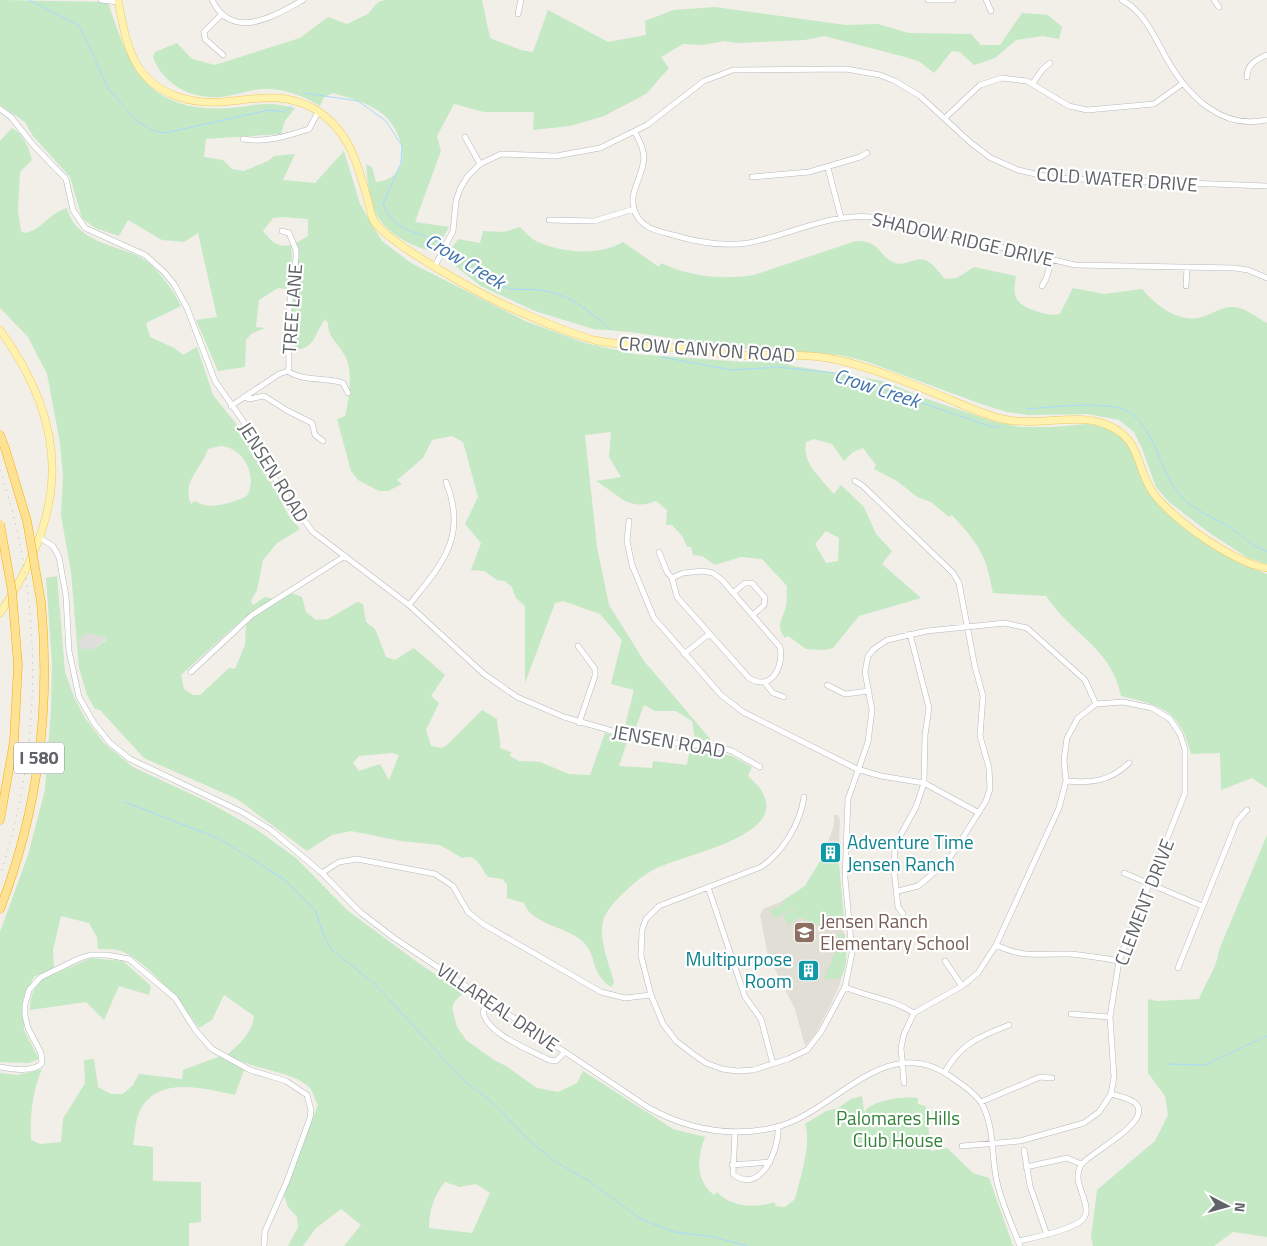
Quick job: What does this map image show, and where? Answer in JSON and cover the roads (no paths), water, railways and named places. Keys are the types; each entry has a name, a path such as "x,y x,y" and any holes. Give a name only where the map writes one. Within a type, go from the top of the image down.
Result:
{"highway":[{"name":"I 580","path":"0,435 29,531 41,602 44,683 39,757 25,830 0,909"},
{"name":"I 580","path":"0,524 12,591 18,665 14,741 0,820"}],"main road":[{"name":"CROW CANYON ROAD","path":"118,1 125,35 135,61 144,74 161,89 187,100 206,104 277,97 293,99 318,112 341,131 354,151 371,214 378,226 390,238 496,301 592,339 728,355 778,354 830,359 910,385 1002,419 1033,422 1087,420 1108,425 1130,440 1137,452 1149,486 1160,502 1172,514 1241,561 1267,568"},
{"path":"0,330 28,375 48,433 53,471 47,521 28,566 0,613"}],"street":[{"path":"101,0 118,1"},
{"path":"212,0 222,14 237,22 260,21 303,0"},
{"path":"518,14 521,0"},
{"path":"928,0 953,0"},
{"path":"986,0 991,11"},
{"path":"1214,0 1219,7"},
{"path":"1125,1 1145,20 1182,84 1206,107 1227,118 1248,122 1267,120"},
{"path":"222,14 204,32 203,36 223,55"},
{"path":"1247,77 1247,71 1252,63 1267,55"},
{"path":"1033,83 1042,70 1050,63"},
{"name":"COLD WATER DRIVE","path":"435,266 454,232 456,201 460,189 467,177 480,164 501,154 543,156 573,154 600,148 635,132 704,81 724,72 742,69 846,69 880,75 910,89 986,155 1004,165 1034,175 1053,178 1267,186"},
{"path":"945,118 964,98 986,82 1011,77 1033,83 1068,106 1087,110 1154,104 1182,84"},
{"name":"JENSEN ROAD","path":"0,109 11,117 34,146 66,179 73,210 85,228 145,255 164,272 186,308 215,381 255,438 280,488 313,532 409,605 461,654 505,690 579,722 654,741 718,747 732,751 760,767"},
{"path":"244,139 255,141 282,138 309,129 318,112"},
{"path":"550,220 594,221 634,209 634,191 644,156 635,132"},
{"path":"465,137 480,164"},
{"path":"752,177 789,175 828,168 867,153"},
{"path":"828,168 841,218"},
{"name":"SHADOW RIDGE DRIVE","path":"634,209 641,222 652,229 696,242 720,244 746,243 859,215 879,218 1052,259 1091,266 1235,268 1248,270 1267,278"},
{"name":"TREE LANE","path":"231,406 279,374 288,371 289,297 296,250 289,233 282,231"},
{"path":"1042,286 1052,259"},
{"path":"1186,286 1187,267"},
{"path":"288,371 301,377 328,379 343,383 348,393"},
{"path":"244,397 264,396 272,399 288,411 312,423 312,431 323,441"},
{"path":"856,481 953,574 963,596 975,667 983,696 980,736 991,780 986,801 948,861 918,886 898,891"},
{"path":"409,605 442,564 455,526 455,510 446,482"},
{"path":"629,521 627,541 644,597 654,618 721,695 742,712 857,770 880,776 924,783 979,813"},
{"name":"VILLAREAL DRIVE","path":"40,538 53,546 59,557 66,596 69,651 79,697 94,723 110,743 130,759 242,812 272,830 322,873 360,912 564,1052 667,1118 704,1130 735,1132 778,1126 800,1117 878,1068 902,1064 922,1064 945,1072 981,1102 989,1122 997,1184 1019,1244"},
{"path":"659,552 667,572 672,578 677,597 709,634 749,678 759,683 765,683 772,678 782,654 780,647 713,573 704,571 684,573 672,578"},
{"path":"192,672 252,615 345,556"},
{"path":"733,593 745,583 752,583 765,598 764,605 753,615"},
{"path":"804,797 802,808 786,841 773,859 761,867 659,906 646,919 640,940 651,995 663,1024 676,1041 706,1063 737,1071 753,1070 807,1050 821,1032 845,987 852,953 845,878 848,799 868,742 872,710 865,672 868,656 874,649 887,640 927,631 1005,623 1027,628 1085,680 1096,704 1078,718 1067,738 1064,760 1066,781 1059,808 996,945 978,973 962,986 914,1013 904,1034 902,1064 904,1083"},
{"path":"684,654 709,634"},
{"path":"903,914 898,907 898,891 894,870 895,845 916,807 924,783 928,701 910,634"},
{"path":"578,646 595,669 595,676 579,722"},
{"path":"765,683 773,693 784,697"},
{"path":"827,685 845,694 869,691"},
{"name":"CLEMENT DRIVE","path":"1096,704 1123,702 1152,708 1170,719 1180,734 1185,750 1186,787 1184,800 1119,960 1110,1017 1114,1077 1111,1094"},
{"path":"1066,781 1088,783 1107,779 1129,764"},
{"path":"1178,968 1237,821 1247,810"},
{"path":"322,873 339,862 357,859 435,874 453,886 468,912 483,924 601,992 625,998 651,995"},
{"path":"1124,873 1202,906"},
{"path":"708,887 745,997 761,1019 773,1064"},
{"path":"996,945 1015,954 1036,956 1086,955 1119,960"},
{"path":"0,1067 18,1069 36,1067 42,1063 41,1053 30,1034 26,1016 26,995 36,981 90,954 107,954 128,959 175,998 196,1031 212,1048 250,1070 286,1080 307,1095 311,1110 310,1118 287,1181 265,1231 264,1246"},
{"path":"945,961 962,986"},
{"path":"845,987 867,996 897,1003 914,1013"},
{"path":"489,1001 483,1012 484,1020 503,1036 553,1061 556,1061 564,1052"},
{"path":"1071,1014 1110,1017"},
{"path":"945,1072 954,1057 965,1045 1009,1025"},
{"path":"981,1102 1040,1077 1052,1078"},
{"path":"962,1146 1020,1141 1084,1123 1099,1112 1111,1094 1135,1102 1139,1108 1136,1120 1081,1164 1078,1172 1078,1182 1087,1210 1085,1218 1078,1224 1019,1244"},
{"path":"735,1132 733,1174 743,1180 758,1177 770,1162 778,1139 778,1126"},
{"path":"1024,1150 1026,1168 1047,1235"},
{"path":"1026,1168 1067,1158 1081,1164"},
{"path":"732,1164 770,1162"}],"waterway":[{"name":"Crow Creek","path":"29,0 79,25 109,90 138,122 154,131 165,133 269,110 285,112 291,106"},
{"name":"Crow Creek","path":"304,93 358,101 386,121 402,146 401,163 383,204 388,214 402,227 445,245"},
{"name":"Crow Creek","path":"448,247 502,286 516,289 540,290 560,295 586,309 610,329"},
{"name":"Crow Creek","path":"661,357 732,370 778,367 835,373 992,427 1001,427"},
{"name":"Crow Creek","path":"1027,409 1096,405 1119,408 1131,413 1148,433 1173,485 1181,496 1193,507 1228,526 1253,545 1267,551"},
{"path":"125,802 220,839 285,880 315,910 324,936 332,950 375,984 464,1081 491,1101 528,1139 554,1161 589,1181 641,1219 674,1232 714,1237 747,1246"},
{"path":"1166,1064 1205,1065 1267,1036"}],"railway":[{"path":"0,470 14,520 25,571 31,622 33,673 24,775 14,826 0,876"}],"place":[{"name":"Adventure Time Jensen Ranch","path":"831,853"},
{"name":"Jensen Ranch Elementary School","path":"804,932"},
{"name":"Multipurpose Room","path":"808,970"}],"park label":[{"name":"Palomares Hills Club House","path":"898,1129"}]}
